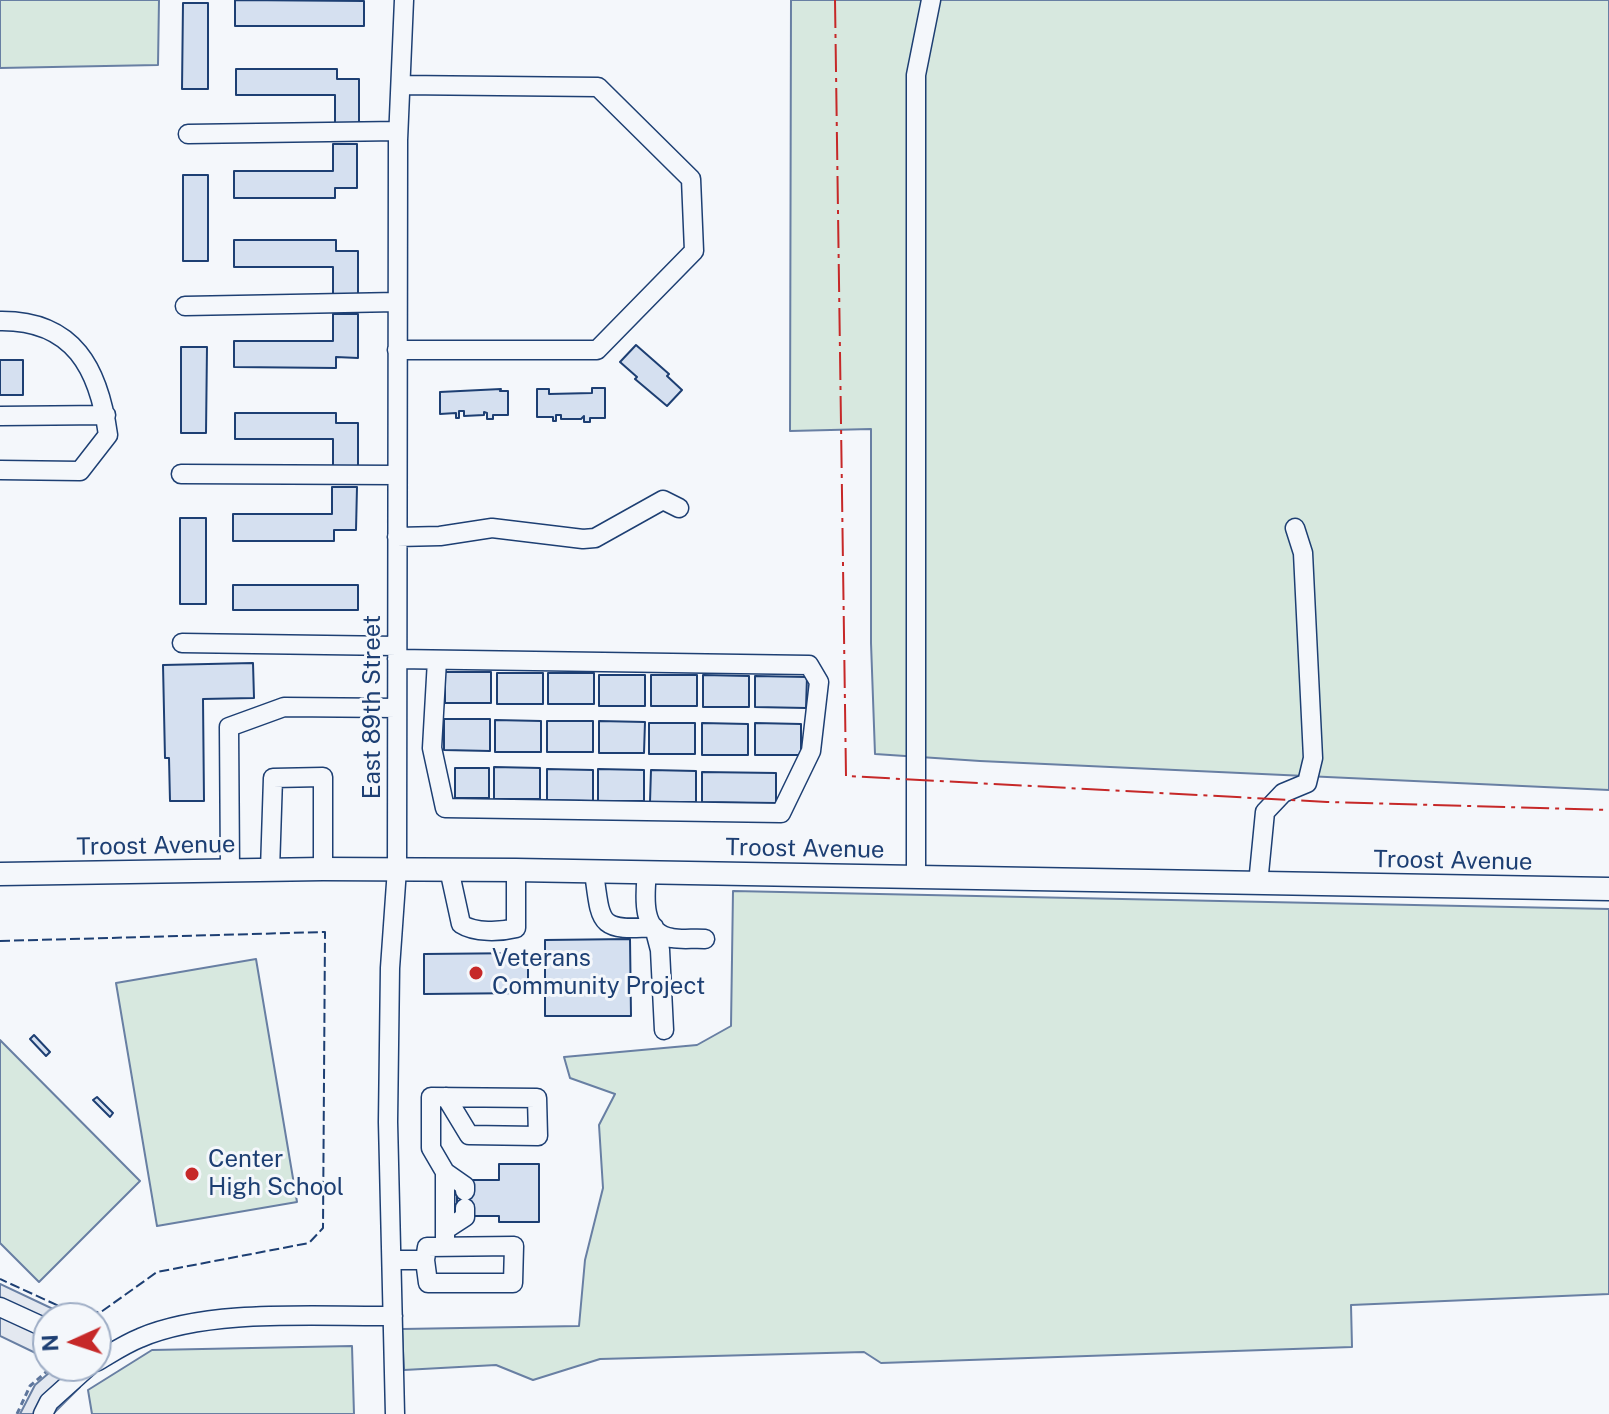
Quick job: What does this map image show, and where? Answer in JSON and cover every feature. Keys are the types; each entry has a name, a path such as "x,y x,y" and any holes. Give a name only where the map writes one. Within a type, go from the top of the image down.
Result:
{"main road":[{"name":"Troost Avenue","path":"0,874 449,869 1609,889"}],"street":[{"name":"East 89th Street","path":"395,1414 388,1122 390,968 397,869 398,131 404,0"},
{"path":"916,877 916,75 931,0"},
{"path":"397,350 597,350 694,251 691,179 598,87 401,85"},
{"path":"188,134 398,131"},
{"path":"185,306 397,302"},
{"path":"0,321 20,321 49,331 74,345 91,367 106,415 108,435 80,471 0,470"},
{"path":"0,416 106,415"},
{"path":"181,474 397,475"},
{"path":"397,537 440,536 492,528 595,538 663,500 679,508"},
{"path":"1258,884 1265,812 1283,793 1307,783 1313,758 1303,553 1295,528"},
{"path":"182,643 397,653 437,660 809,665 819,682 811,751 781,813 445,808 432,748 437,660"},
{"path":"230,870 229,727 284,707 397,708"},
{"path":"270,870 273,778 298,777 323,777 323,869"},
{"path":"449,869 461,924 470,930 516,928 516,870"},
{"path":"594,872 599,907 610,927 654,927 670,938 705,939"},
{"path":"647,872 644,907 660,950 664,1030"},
{"path":"445,1238 514,1246 513,1283 428,1283 427,1247 445,1238 465,1217 465,1186 445,1172 431,1148 431,1097 446,1097 537,1098 538,1136 469,1135 446,1097"},
{"path":"445,1172 445,1238"},
{"path":"392,1260 425,1260"},
{"path":"0,1307 32,1322"},
{"path":"112,1352 139,1338 205,1322 268,1317 393,1316"},
{"path":"43,1414 49,1402 71,1382"}],"path":[{"path":"17,1414 35,1382"}],"shaded area":[{"path":"0,0 159,0 158,65 0,68"},
{"path":"791,0 1609,0 1609,790 875,754 871,643 871,429 790,431"},
{"path":"733,891 1609,909 1609,1294 1351,1305 1352,1347 881,1363 864,1352 600,1359 533,1380 496,1365 404,1370 402,1329 579,1326 585,1260 603,1188 599,1125 615,1094 570,1078 564,1057 697,1045 731,1026"},
{"path":"256,959 297,1202 157,1226 116,983"},
{"path":"0,1040 140,1181 39,1282 0,1243"},
{"path":"0,1284 38,1302 32,1302 32,1351 0,1336"},
{"path":"352,1346 354,1414 92,1414 88,1390 101,1382 112,1382 112,1375 152,1350"},
{"path":"38,1382 76,1382 80,1387 53,1414 20,1414"}],"building":[{"path":"235,0 364,1 364,26 235,26"},
{"path":"183,3 208,3 208,89 182,89"},
{"path":"236,69 337,69 337,79 359,79 359,123 335,123 335,95 236,95"},
{"path":"333,144 357,144 357,188 335,188 335,198 234,198 234,171 333,171"},
{"path":"183,175 208,175 208,261 183,261"},
{"path":"234,240 336,240 336,251 358,251 358,294 333,294 333,267 234,267"},
{"path":"333,314 358,314 358,358 336,357 336,368 234,367 234,341 333,341"},
{"path":"636,345 682,390 667,406 620,362"},
{"path":"181,347 207,347 206,433 181,433"},
{"path":"0,360 23,360 23,395 0,395"},
{"path":"592,388 605,388 605,418 590,418 590,422 584,422 584,416 581,419 561,419 561,415 556,415 556,421 553,417 537,417 537,389 549,389 549,394 592,393"},
{"path":"508,391 508,415 493,415 493,419 487,419 484,412 484,415 464,416 464,411 459,411 459,418 456,418 456,413 440,414 440,392"},
{"path":"235,413 336,413 336,423 358,423 358,467 333,467 333,439 235,439"},
{"path":"332,487 357,487 356,530 334,530 334,541 233,541 233,514 332,514"},
{"path":"180,518 206,518 206,604 180,604"},
{"path":"233,585 358,585 358,610 233,610"},
{"path":"253,663 254,698 203,699 204,801 170,801 169,758 165,758 163,665"},
{"path":"445,672 491,672 491,703 445,703"},
{"path":"497,673 543,673 543,704 497,704"},
{"path":"548,673 594,673 594,704 548,704"},
{"path":"599,675 645,675 645,706 599,706"},
{"path":"651,675 697,675 697,706 651,706"},
{"path":"703,675 749,676 749,707 703,707"},
{"path":"755,676 807,677 806,708 755,707"},
{"path":"444,719 490,719 490,751 444,750"},
{"path":"495,720 541,721 541,752 495,752"},
{"path":"547,721 593,721 593,752 547,752"},
{"path":"599,721 645,722 644,753 599,753"},
{"path":"649,723 695,723 695,754 649,754"},
{"path":"702,723 748,724 748,755 702,755"},
{"path":"755,723 801,724 801,755 755,755"},
{"path":"494,767 540,768 540,799 494,799"},
{"path":"455,768 489,768 489,798 455,798"},
{"path":"547,769 593,770 593,801 547,800"},
{"path":"598,769 644,770 644,801 598,801"},
{"path":"651,770 696,771 696,802 650,802"},
{"path":"702,772 776,773 776,803 702,802"},
{"path":"630,939 631,1016 545,1016 545,940"},
{"name":"Veterans Community Project","path":"528,953 528,993 424,994 424,954"},
{"path":"34,1035 50,1052 46,1056 30,1039"},
{"path":"97,1097 113,1113 110,1117 93,1100"},
{"path":"499,1164 539,1164 539,1222 499,1222 499,1216 473,1216 457,1208 457,1191 473,1191 473,1180 499,1180"}],"fence":[{"path":"0,941 325,932 323,1228 309,1243 157,1272 101,1312 72,1312 0,1279"}],"power":[{"path":"835,0 846,776 1327,802 1609,810"}],"place":[{"name":"Veterans Community Project","path":"476,973"},
{"name":"Center High School","path":"192,1174"}]}
